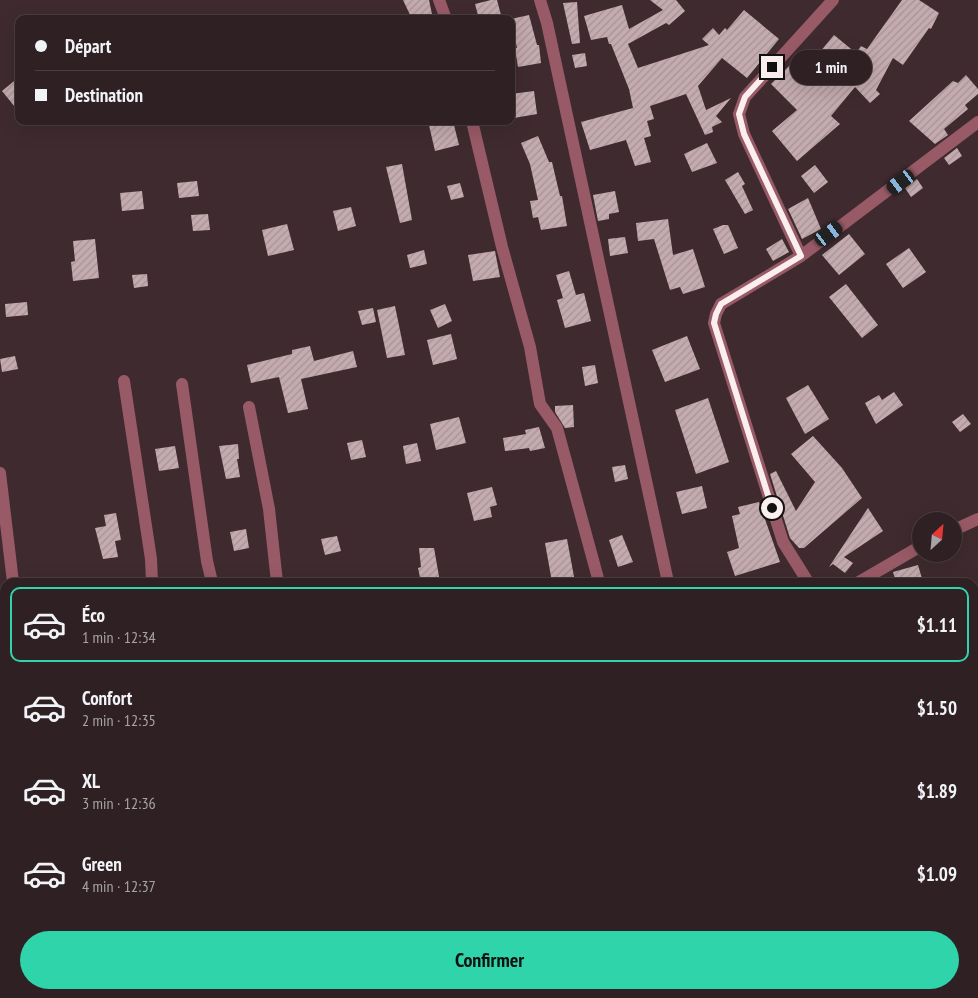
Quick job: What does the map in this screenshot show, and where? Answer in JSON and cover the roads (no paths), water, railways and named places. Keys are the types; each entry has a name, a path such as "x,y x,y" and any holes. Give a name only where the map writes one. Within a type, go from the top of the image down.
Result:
{"street":[{"path":"439,0 445,15"},
{"path":"540,0 547,23 667,578"},
{"path":"801,256 744,134 739,114 745,97 833,0"},
{"path":"806,578 783,542 714,323 716,314 721,304 801,256 978,122"},
{"path":"473,125 502,247 530,347 540,404 557,428 598,578"},
{"path":"124,381 151,559 152,578"},
{"path":"182,384 211,578"},
{"path":"249,406 269,509 277,578"},
{"path":"0,473 12,578"},
{"path":"962,526 978,519"},
{"path":"866,578 912,551"}]}
